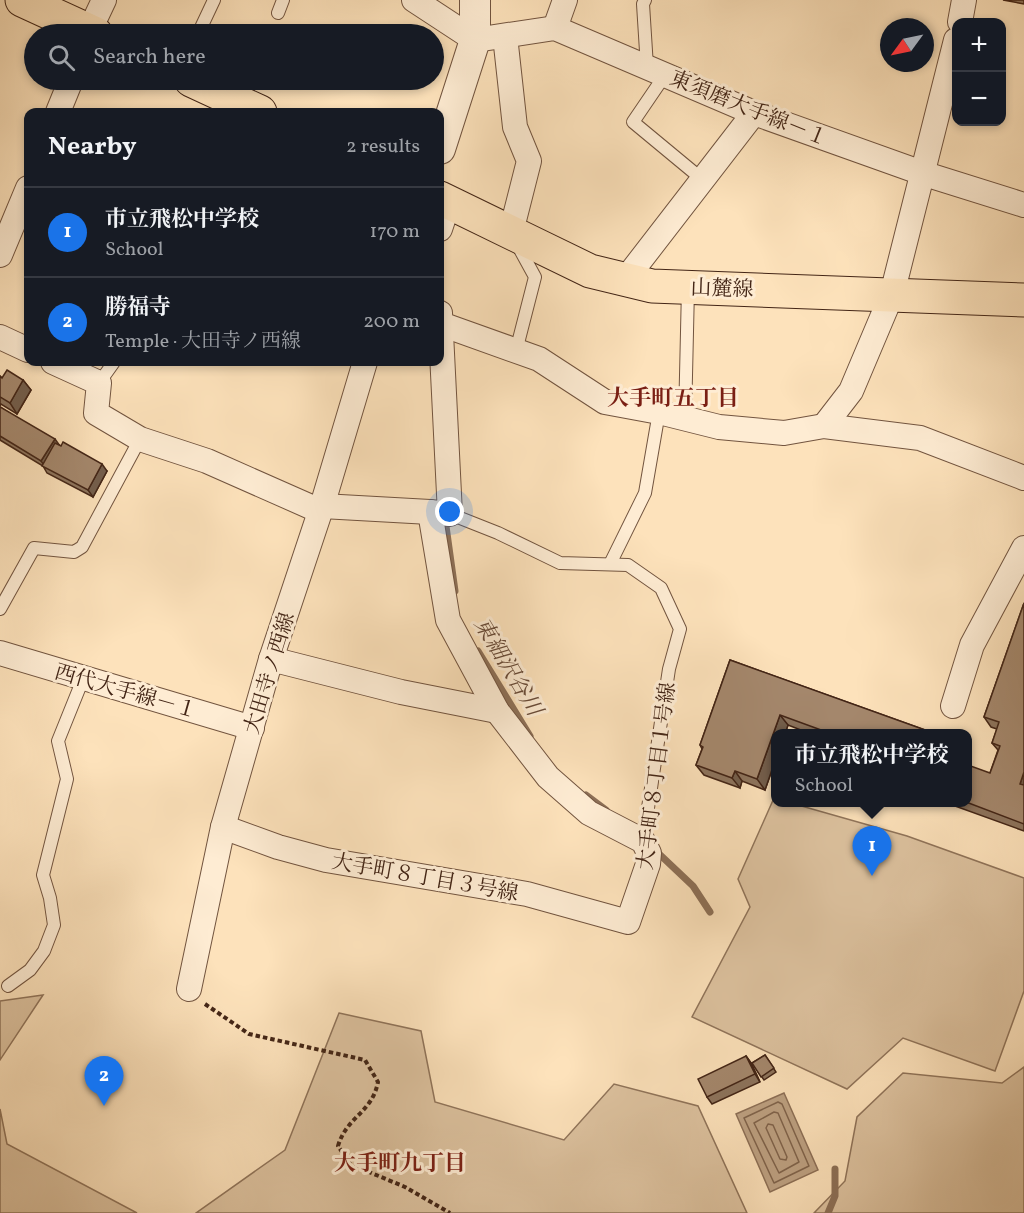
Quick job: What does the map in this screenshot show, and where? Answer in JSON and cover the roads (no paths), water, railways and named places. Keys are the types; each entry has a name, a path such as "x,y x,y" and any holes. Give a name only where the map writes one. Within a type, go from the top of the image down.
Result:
{"main road":[{"path":"22,0 72,24"},
{"path":"211,90 246,108"},
{"name":"山麓線","path":"444,210 511,232 590,272 652,286 1024,300"}],"street":[{"path":"95,24 104,0"},
{"path":"414,0 475,40 555,28 565,0"},
{"path":"444,137 475,40 475,0"},
{"path":"961,18 964,0"},
{"name":"東須磨大手線－１","path":"555,28 754,113 925,174 1024,205"},
{"path":"505,36 515,127 529,162 511,232"},
{"path":"824,426 852,392 892,294 925,174 952,61"},
{"path":"60,108 67,90"},
{"path":"625,280 754,113"},
{"path":"0,255 24,198"},
{"path":"444,320 539,359 605,402 719,427 784,433 824,426 920,438 1024,478"},
{"path":"0,337 24,348"},
{"path":"62,366 99,383 96,412 140,439 207,461 321,508 440,513"},
{"name":"大田寺ノ西線","path":"189,989 223,827 271,659 321,508 364,366"},
{"path":"440,366 440,513 448,620 497,711 548,777 589,813 645,832"},
{"path":"953,706 972,645 1024,548"},
{"name":"西代大手線－１","path":"0,653 252,728"},
{"path":"271,659 401,692 497,711"},
{"name":"大手町８丁目３号線","path":"223,827 278,847 326,860 527,894 628,922"},
{"name":"大手町８丁目１号線","path":"628,922 648,864 649,853 645,832"}],"lane":[{"path":"203,24 214,0"},
{"path":"278,13 284,0"},
{"path":"645,0 643,4 656,71 633,122 703,180"},
{"path":"511,232 535,277 516,351"},
{"path":"685,419 688,287"},
{"path":"99,383 111,366"},
{"path":"440,513 498,533 560,563 610,564 645,493 659,412"},
{"path":"0,609 34,548 74,552 82,547 140,439"},
{"name":"大手町８丁目１号線","path":"610,564 628,565 661,588 680,628 669,669 645,832"},
{"path":"8,986 30,970 44,951 54,925 43,875 67,779 58,741 83,679"}],"water":[{"path":"784,1093 818,1170 770,1192 736,1114"}],"waterway":[{"name":"東細沢谷川","path":"445,519 455,591"},
{"name":"東細沢谷川","path":"478,651 530,736"},
{"name":"東細沢谷川","path":"586,795 606,810"},
{"name":"東細沢谷川","path":"656,851 693,886 710,912"},
{"name":"東細沢谷川","path":"828,1213 835,1196 835,1169"}],"place":[{"name":"市立飛松中学校","path":"872,876"},
{"name":"勝福寺","path":"104,1106"}],"district":[{"name":"大手町五丁目","path":"673,397"},
{"name":"大手町九丁目","path":"400,1162"}]}
